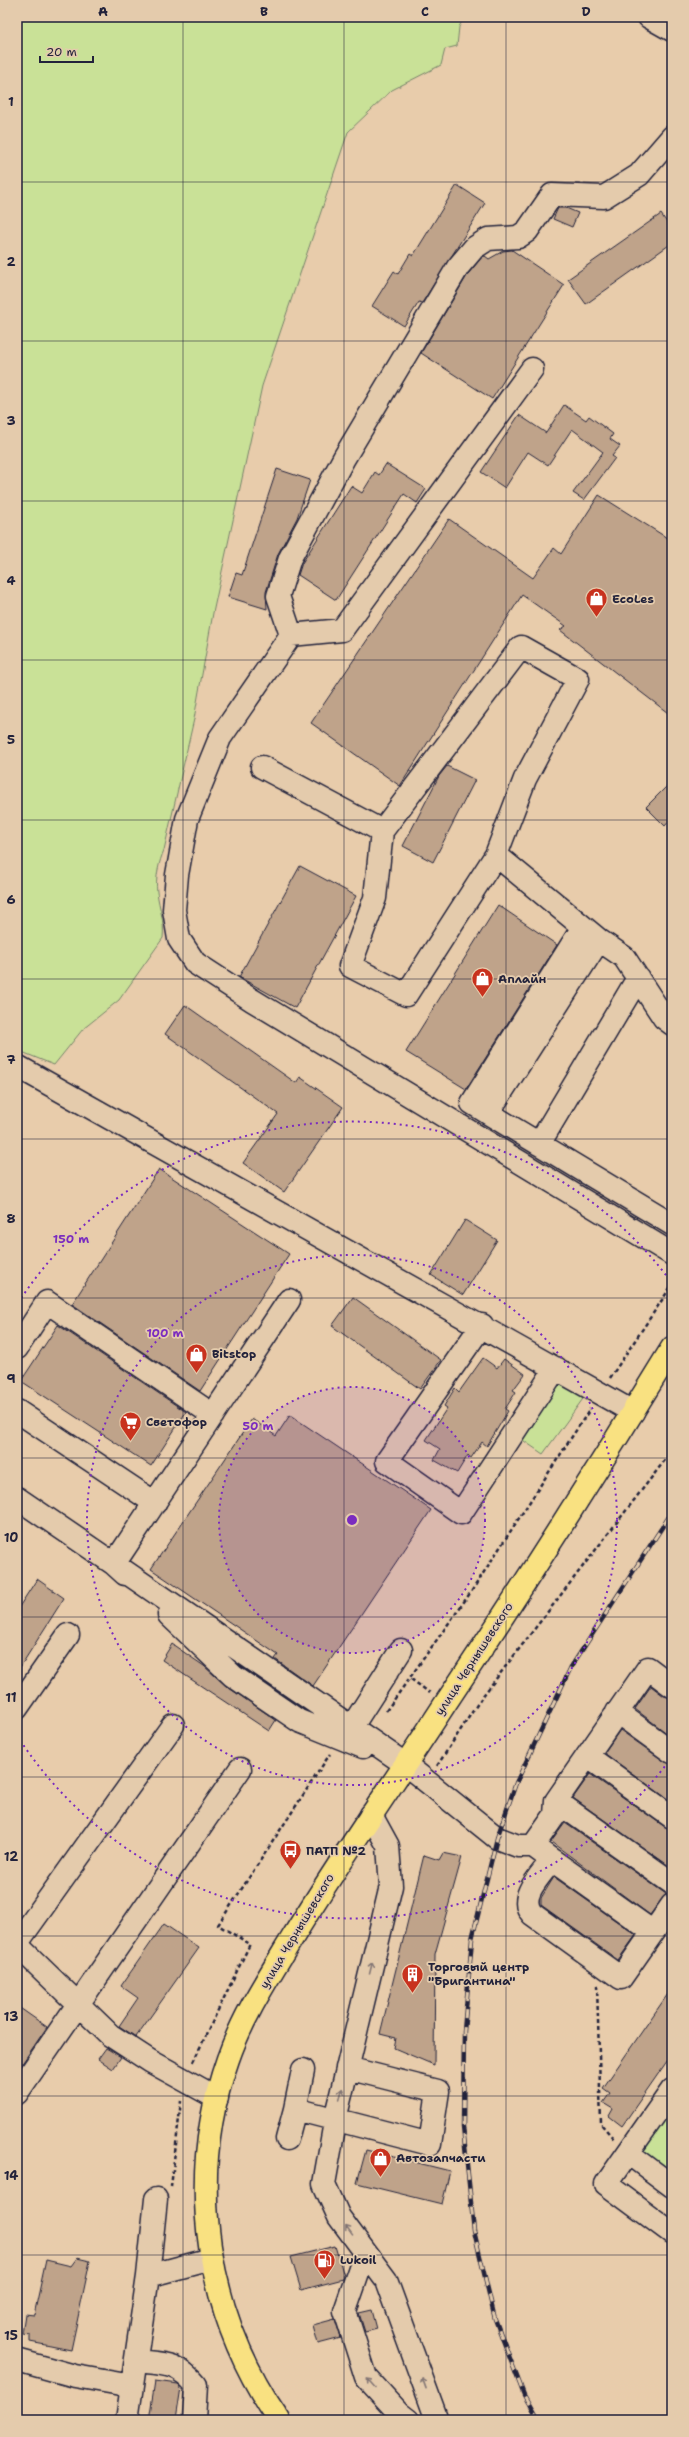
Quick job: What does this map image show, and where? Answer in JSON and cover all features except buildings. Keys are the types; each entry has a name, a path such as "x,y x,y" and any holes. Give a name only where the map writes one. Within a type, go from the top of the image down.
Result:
{"main road":[{"name":"улица Чернышевского","path":"279,2420 263,2397 229,2326 211,2259 205,2190 208,2141 217,2098 229,2057 255,2001 320,1893 633,1412 671,1351"}],"street":[{"path":"650,17 672,30"},
{"path":"291,635 278,596 290,558 344,458 458,267 474,248 488,239 518,237 527,231 552,196 604,197 639,175 672,137"},
{"path":"532,369 342,630 291,635 220,738 187,819 177,875 174,910 179,939 195,963 216,978 672,1254"},
{"path":"520,647 578,679 525,779 496,856 406,995 350,966 375,898 382,831 520,647"},
{"path":"262,767 382,831"},
{"path":"496,856 591,934 624,958 664,1018 672,1024"},
{"path":"591,934 472,1103 672,1224"},
{"path":"539,1144 638,978"},
{"path":"17,1066 482,1325 633,1412"},
{"path":"114,1564 289,1300"},
{"path":"17,1348 47,1302 213,1415"},
{"path":"482,1325 387,1461 460,1513 556,1368"},
{"path":"17,1411 155,1503"},
{"path":"17,1498 405,1764 497,1838 518,1846 533,1846 653,1932"},
{"path":"114,1564 234,1676 299,1721 405,1764"},
{"path":"17,1708 68,1635"},
{"path":"352,1728 401,1650"},
{"path":"533,1846 554,1815 556,1801 648,1668 672,1686"},
{"path":"617,1712 672,1752"},
{"path":"173,1725 17,1944 110,2035 184,2080 217,2098"},
{"path":"587,1756 672,1817"},
{"path":"17,2093 240,1769"},
{"path":"556,1801 672,1883"},
{"path":"371,1814 388,1846 391,1886 347,2068 324,2184 339,2217 386,2280 437,2420"},
{"path":"552,1860 528,1894 525,1902 526,1908 532,1914 621,1978 672,1905"},
{"path":"295,2109 430,2144 438,2091 347,2068"},
{"path":"287,2139 303,2070"},
{"path":"672,2090 606,2184 672,2233"},
{"path":"628,2153 672,2186"},
{"path":"127,2420 148,2276 156,2199"},
{"path":"365,2253 345,2311 366,2377 399,2413 408,2420"},
{"path":"148,2276 211,2259"},
{"path":"17,2360 75,2376 132,2386"},
{"path":"136,2361 169,2365 186,2372 196,2385 194,2420"}],"path":[{"path":"427,1782 482,1698 672,1451"},
{"path":"597,1960 601,2124 628,2153"},
{"path":"156,2199 170,2193 184,2080"}],"green space":[{"path":"17,17 464,17 459,27 457,46 445,49 441,65 392,90 348,132 262,386 213,613 194,719 158,870 157,887 163,921 163,938 119,1000 83,1029 54,1065 17,1050"},
{"path":"563,1379 585,1396 543,1454 521,1439"},
{"path":"672,2106 672,2172 642,2149"}],"railway":[{"path":"538,2420 524,2395 495,2319 474,2231 463,2127 464,2031 472,1939 497,1838 516,1783 571,1667 672,1512"}],"place":[{"name":"EcoLes","path":"597,618"},
{"name":"Аплайн","path":"483,998"},
{"name":"Bitstop","path":"197,1374"},
{"name":"Светофор","path":"131,1442"},
{"name":"ПАТП №2","path":"290,1870"},
{"name":"Торговый центр \"Бригантина\"","path":"412,1994"},
{"name":"Автозапчасти","path":"381,2178"},
{"name":"Lukoil","path":"324,2280"}]}
